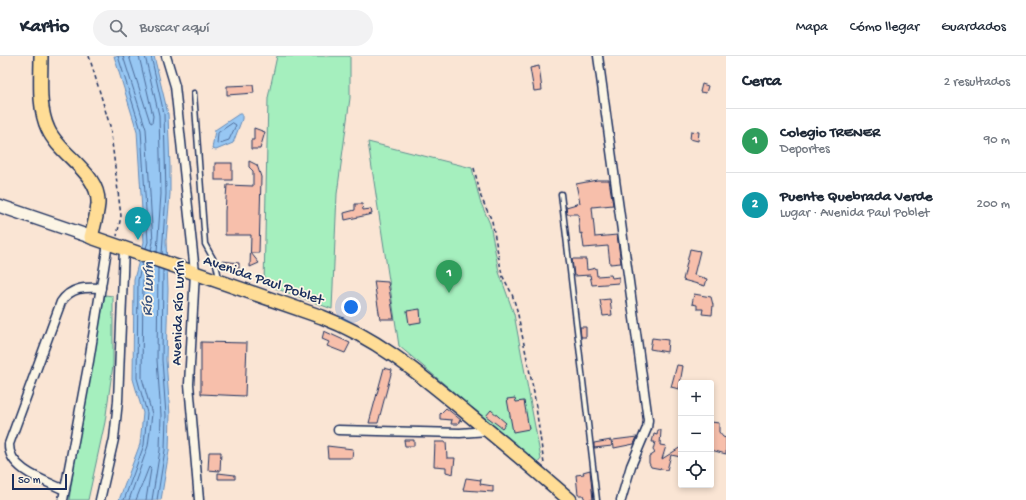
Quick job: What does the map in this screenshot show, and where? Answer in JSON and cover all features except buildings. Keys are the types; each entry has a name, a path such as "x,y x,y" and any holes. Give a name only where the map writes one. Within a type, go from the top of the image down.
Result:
{"main road":[{"path":"0,206 91,237 98,203 96,188 82,169 58,145 48,129 43,109 41,56"},
{"name":"Avenida Paul Poblet","path":"91,237 322,317 358,332 392,354 488,431 570,500"}],"street":[{"name":"Avenida Río Lurín","path":"166,56 175,86 191,271 189,384 199,500"},
{"path":"598,56 648,420 647,428 631,466 621,500"},
{"path":"63,500 101,288 120,247"},
{"path":"100,500 114,439 117,408 124,300 120,247"},
{"path":"64,490 38,478 20,467 10,454 9,444 61,302 70,292 77,288 101,288"},
{"path":"338,430 488,431"}],"lane":[{"path":"194,93 205,244 219,270 219,281"},
{"path":"561,194 597,500"}],"path":[{"path":"89,56 107,112 113,146 121,216 120,247"},
{"path":"474,168 481,197 492,221 502,275 512,294 516,310 534,393 544,460 544,477"}],"green space":[{"path":"277,56 350,56 350,98 337,194 332,309 264,284 268,98"},
{"path":"368,142 472,168 480,201 490,224 499,272 514,314 541,459 538,463 399,346"},
{"path":"105,295 113,296 113,365 105,422 88,500 69,500 80,427"}],"water":[{"name":"Río Lurín","path":"114,56 154,56 168,114 170,194 166,241 168,289 166,360 170,415 169,451 161,500 119,500 140,444 143,413 133,379 134,279 144,242 137,131"},
{"path":"239,114 242,114 242,119 233,143 216,150 212,149 215,130"}],"place":[{"name":"Puente Quebrada Verde","path":"138,240"},
{"name":"Colegio TRENER","path":"449,293"}]}
